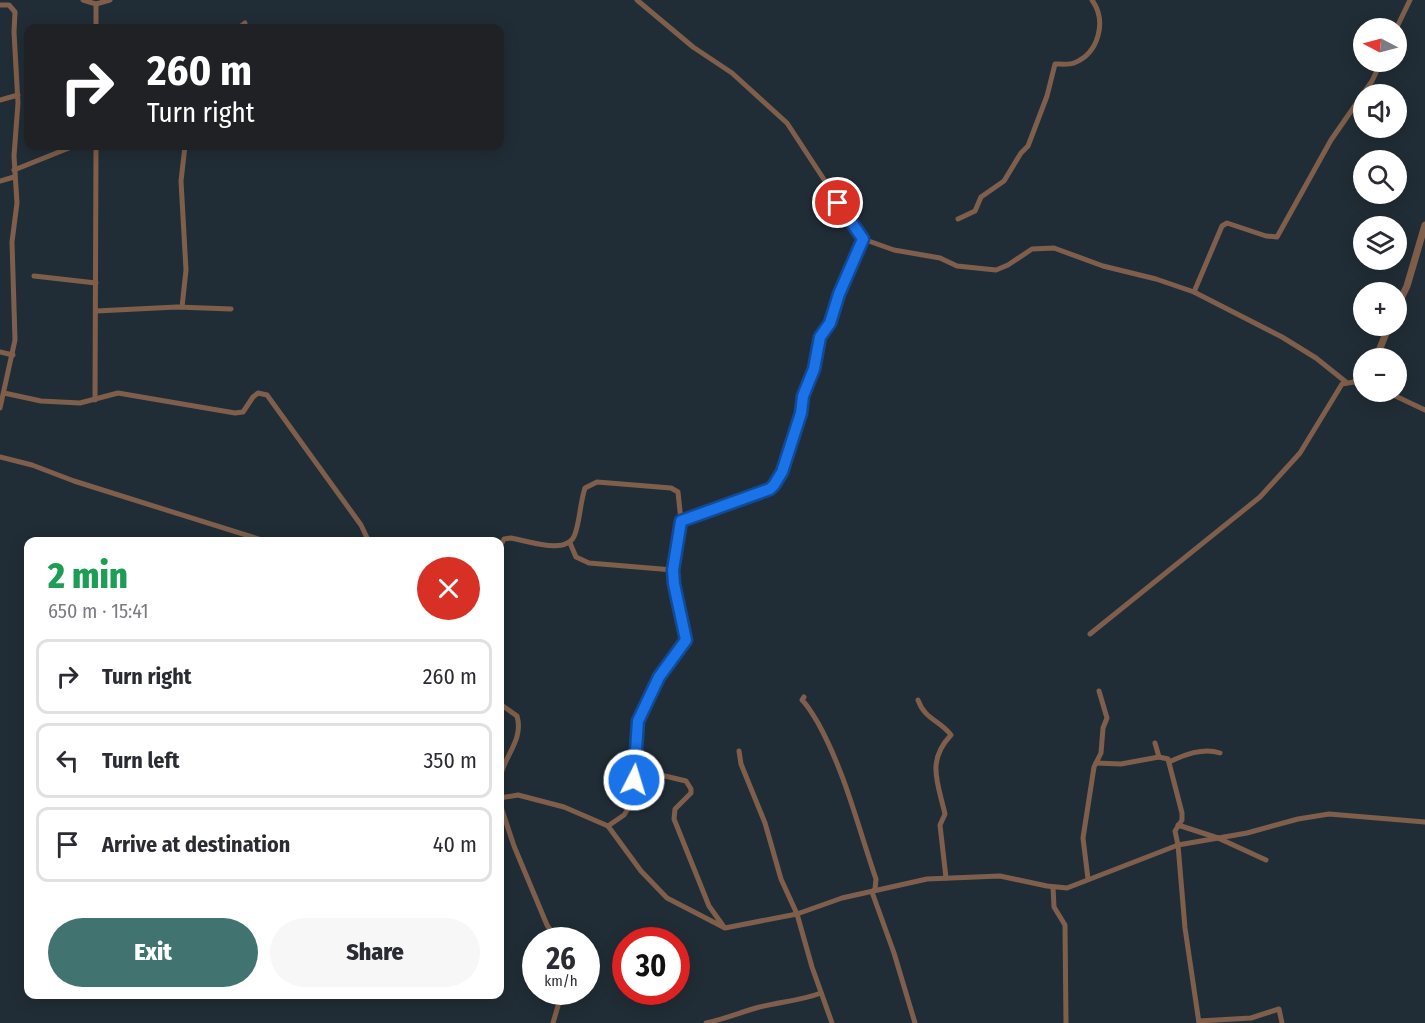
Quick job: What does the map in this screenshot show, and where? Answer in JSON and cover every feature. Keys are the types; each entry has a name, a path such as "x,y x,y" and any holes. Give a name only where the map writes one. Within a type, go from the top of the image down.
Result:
{"street":[{"path":"83,0 96,4 110,0"},
{"path":"637,0 693,47 732,73 787,123 863,239 894,250 940,258 957,266 996,270 1032,249 1054,248 1103,266 1156,279 1194,292 1282,337 1316,358 1346,382 1353,383"},
{"path":"958,219 975,211 981,197 1004,181 1021,153 1028,146 1047,96 1055,64 1074,63 1094,48 1101,27 1099,9 1092,0"},
{"path":"1401,18 1410,0"},
{"path":"96,4 96,24"},
{"path":"0,5 9,5 15,12 18,95 14,170 17,203 12,242 15,321 12,355 0,408"},
{"path":"1194,292 1222,226 1227,223 1272,238 1277,237 1331,140 1376,72"},
{"path":"0,100 18,95"},
{"path":"14,170 64,150"},
{"path":"95,400 96,150"},
{"path":"182,308 186,270 181,181 184,150"},
{"path":"0,181 14,177"},
{"path":"1407,286 1425,225"},
{"path":"681,521 770,489 774,485 782,472 801,413 803,396 814,369 820,337 830,323 839,294 863,239"},
{"path":"34,276 96,283"},
{"path":"96,311 231,309"},
{"path":"0,352 12,355"},
{"path":"1090,634 1260,497 1300,453 1337,391 1346,382"},
{"path":"4,393 41,401 80,404 118,393 235,413 243,412 258,393 267,395 354,515 366,537"},
{"path":"1407,401 1425,410"},
{"path":"0,457 32,465 74,481 252,537"},
{"path":"504,539 511,538 560,547 570,543 575,535 585,488 597,482 671,488 678,492 681,521 673,570 686,640 659,677 638,721 633,801 628,810 608,826"},
{"path":"570,543 576,557 589,563 673,570"},
{"path":"1088,879 1083,838 1096,763 1101,753 1103,728 1107,718 1099,691"},
{"path":"804,697 802,700 824,735 835,760 859,825 876,879 875,889 872,892"},
{"path":"918,700 921,710 946,728 951,735 936,756 939,792 945,814 940,825 946,878"},
{"path":"504,707 517,716 519,729 518,739 504,769"},
{"path":"1155,743 1159,757"},
{"path":"739,751 741,764 765,823 781,879 797,914 832,1023"},
{"path":"1169,762 1198,752 1220,753"},
{"path":"1096,763 1121,764 1159,757 1168,759 1182,813 1182,820 1175,831 1185,928 1199,1022 1251,1018 1279,1009 1282,1023"},
{"path":"634,780 648,772 686,781 690,785 691,793 675,809 674,819 709,906 725,928"},
{"path":"504,797 518,795 553,804 608,826 641,871 666,898 725,928 797,914 842,898 927,879 1000,876 1067,888 1178,845 1329,814 1425,822"},
{"path":"504,817 513,846 548,927"},
{"path":"1178,825 1218,838 1266,860"},
{"path":"1053,887 1054,907 1065,925 1066,1023"},
{"path":"872,892 894,953 915,1023"},
{"path":"706,1023 736,1017 756,1008 807,999 821,993"},
{"path":"553,1023 558,1005"}],"route":[{"path":"634,780 638,721 659,677 686,640 673,570 681,521 770,489 782,472 801,413 803,396 814,369 820,337 830,323 839,294 863,239 838,203"}]}
